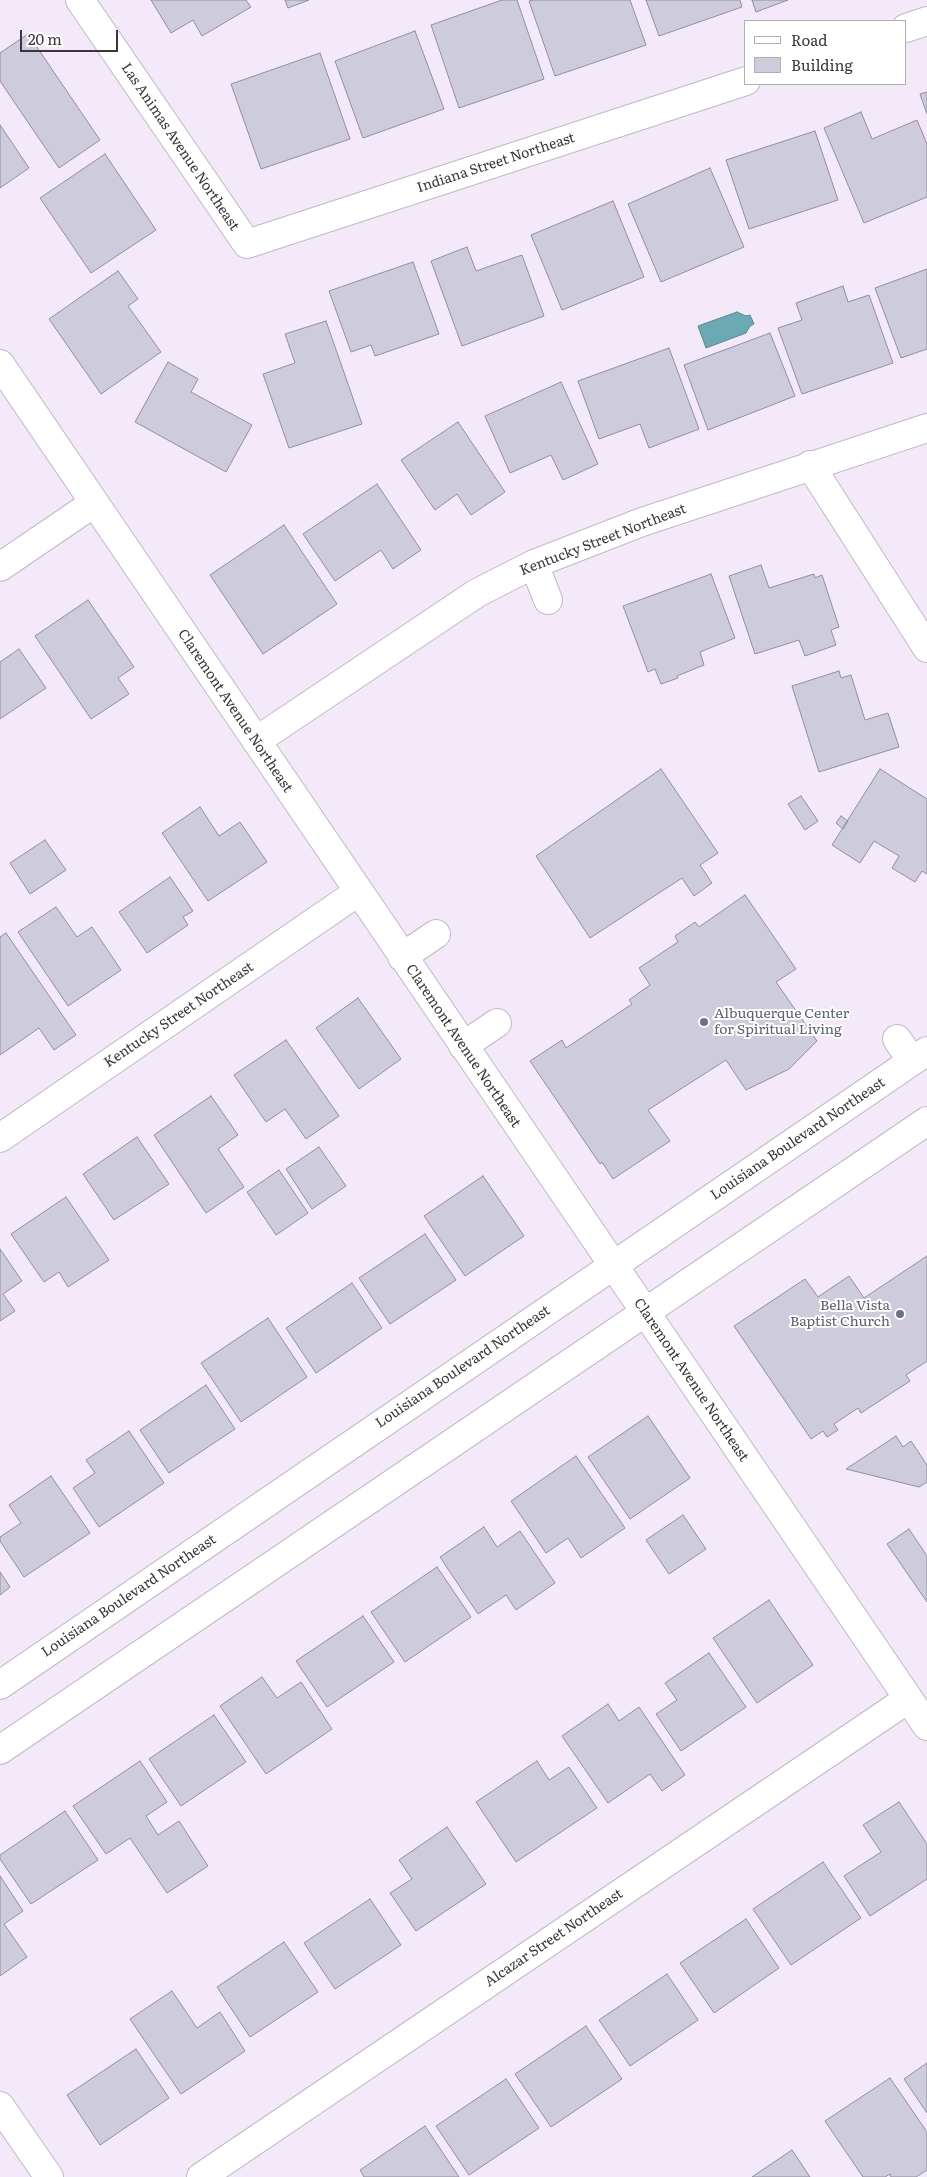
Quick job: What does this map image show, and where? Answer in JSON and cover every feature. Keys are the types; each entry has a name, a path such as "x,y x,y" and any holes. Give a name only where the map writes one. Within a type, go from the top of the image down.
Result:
{"street":[{"name":"Las Animas Avenue Northeast","path":"80,0 247,244"},
{"path":"907,28 927,21"},
{"name":"Indiana Street Northeast","path":"247,244 744,82"},
{"name":"Claremont Avenue Northeast","path":"0,364 927,1726"},
{"name":"Kentucky Street Northeast","path":"256,741 477,593 534,564 642,522 810,465 927,428"},
{"path":"810,465 927,648"},
{"path":"0,567 94,503"},
{"path":"534,564 548,600"},
{"name":"Kentucky Street Northeast","path":"0,1138 358,892"},
{"path":"402,957 436,934"},
{"path":"463,1046 497,1023"},
{"path":"897,1039 919,1056"},
{"name":"Louisiana Boulevard Northeast","path":"0,1685 919,1056"},
{"path":"0,1750 927,1121"},
{"name":"Alcazar Street Northeast","path":"200,2177 908,1699"},
{"path":"0,2106 49,2177"}],"water":[{"path":"737,312 746,316 750,315 754,324 750,326 746,333 706,348 698,326"}],"building":[{"path":"151,0 246,0 251,7 202,36 193,20 171,33"},
{"path":"285,0 309,0 288,8"},
{"path":"502,0 517,0 544,79 459,108 431,25"},
{"path":"630,0 646,45 555,76 529,1"},
{"path":"646,0 740,0 742,7 659,36"},
{"path":"752,0 788,0 756,12"},
{"path":"415,31 444,109 363,138 335,61"},
{"path":"28,34 100,140 59,168 0,81 0,53"},
{"path":"320,53 350,139 261,169 231,84"},
{"path":"927,92 927,114 920,94"},
{"path":"861,112 872,139 917,120 927,144 927,197 864,223 824,128"},
{"path":"0,125 29,168 0,188"},
{"path":"815,131 838,200 749,229 726,160"},
{"path":"105,154 156,230 91,273 40,198"},
{"path":"710,168 744,247 661,282 628,204"},
{"path":"613,201 644,277 562,310 531,235"},
{"path":"467,247 476,271 522,255 544,316 462,346 431,261"},
{"path":"413,262 439,334 375,356 371,345 351,352 329,291"},
{"path":"927,269 927,349 901,358 875,288"},
{"path":"118,271 138,299 128,306 161,352 101,394 49,319"},
{"path":"843,286 848,302 869,295 893,363 802,394 778,328 802,320 796,303"},
{"path":"326,321 362,424 289,448 263,374 295,363 285,334"},
{"path":"770,333 795,396 708,430 684,365"},
{"path":"669,348 699,429 649,448 640,424 599,439 578,381"},
{"path":"168,362 198,379 191,392 252,425 226,472 135,422"},
{"path":"561,382 598,464 563,480 551,455 510,473 485,416"},
{"path":"458,422 505,492 471,515 457,494 435,510 401,460"},
{"path":"377,484 421,550 393,569 381,550 335,581 303,534"},
{"path":"284,525 337,604 263,654 210,575"},
{"path":"761,565 769,588 814,574 815,578 822,575 839,627 831,630 836,645 805,656 799,640 755,654 729,576"},
{"path":"711,574 735,638 700,652 704,665 661,684 655,669 648,672 623,606"},
{"path":"88,600 134,667 118,678 129,694 91,719 35,636"},
{"path":"19,649 46,688 0,719 0,662"},
{"path":"839,671 841,678 851,675 865,720 888,713 899,747 819,772 792,686"},
{"path":"661,769 718,853 700,865 712,883 694,896 682,878 590,938 536,856"},
{"path":"880,769 927,799 927,874 922,871 915,882 892,868 899,856 874,841 860,863 832,845"},
{"path":"801,796 818,821 805,830 788,804"},
{"path":"200,807 219,836 240,822 267,862 208,901 162,833"},
{"path":"841,816 848,821 843,829 836,823"},
{"path":"45,840 66,870 30,894 10,863"},
{"path":"170,877 193,911 183,917 188,925 147,953 119,912"},
{"name":"Albuquerque Center for Spiritual Living","path":"745,895 796,969 776,982 817,1041 789,1069 746,1090 726,1060 648,1110 670,1141 613,1179 602,1162 600,1164 530,1061 562,1040 566,1048 632,1004 629,1000 650,985 639,968 678,942 675,936 695,922 699,927"},
{"path":"56,907 77,937 92,927 121,970 68,1006 18,932"},
{"path":"6,933 76,1035 54,1050 39,1028 0,1055 0,937"},
{"path":"358,998 401,1059 359,1089 316,1028"},
{"path":"286,1040 339,1116 306,1139 285,1109 266,1122 234,1075"},
{"path":"211,1096 238,1135 218,1149 244,1187 206,1213 154,1135"},
{"path":"137,1137 169,1184 114,1220 83,1174"},
{"path":"319,1147 346,1186 312,1209 286,1169"},
{"path":"279,1170 308,1213 276,1235 247,1192"},
{"path":"483,1176 524,1236 465,1276 424,1216"},
{"path":"66,1197 109,1260 68,1287 59,1272 44,1282 11,1234"},
{"path":"425,1234 456,1280 390,1324 359,1278"},
{"path":"0,1249 22,1281 3,1294 15,1311 0,1321"},
{"path":"927,1256 927,1361 906,1375 910,1381 861,1413 858,1408 834,1424 838,1430 827,1437 823,1431 811,1439 734,1326 805,1279 818,1297 849,1276 864,1298"},
{"path":"352,1283 382,1328 316,1373 286,1328"},
{"path":"268,1318 307,1377 241,1422 201,1363"},
{"path":"206,1385 235,1429 169,1473 140,1430"},
{"path":"648,1416 690,1478 630,1519 588,1457"},
{"path":"129,1431 164,1483 99,1527 73,1488 95,1473 86,1460"},
{"path":"896,1436 903,1447 911,1441 927,1465 927,1482 919,1487 846,1469"},
{"path":"576,1456 625,1528 581,1558 568,1538 546,1553 511,1501"},
{"path":"51,1476 90,1533 24,1577 0,1541 0,1537 21,1523 9,1505"},
{"path":"683,1515 706,1549 669,1574 646,1540"},
{"path":"484,1527 497,1547 520,1531 555,1583 516,1610 506,1595 478,1614 440,1557"},
{"path":"909,1529 927,1556 927,1602 887,1544"},
{"path":"437,1567 471,1617 405,1662 371,1612"},
{"path":"0,1572 10,1587 0,1595"},
{"path":"769,1600 813,1665 757,1703 713,1638"},
{"path":"363,1616 394,1662 327,1707 296,1661"},
{"path":"709,1653 746,1707 681,1751 656,1714 677,1700 665,1683"},
{"path":"262,1677 277,1698 301,1682 332,1729 266,1774 220,1706"},
{"path":"608,1704 619,1721 639,1707 685,1775 662,1791 650,1774 608,1803 562,1736"},
{"path":"214,1715 246,1762 181,1806 149,1759"},
{"path":"140,1761 167,1802 146,1816 158,1835 179,1821 208,1866 167,1893 130,1838 106,1854 73,1806"},
{"path":"537,1761 549,1780 569,1767 597,1808 516,1862 476,1802"},
{"path":"899,1802 927,1844 927,1879 870,1916 844,1876 881,1852 863,1825"},
{"path":"65,1811 98,1860 31,1904 0,1859 0,1855"},
{"path":"447,1827 486,1884 416,1931 390,1893 412,1879 399,1860"},
{"path":"823,1862 861,1918 791,1965 753,1909"},
{"path":"0,1876 23,1911 4,1924 27,1957 0,1976"},
{"path":"370,1899 401,1945 335,1989 304,1943"},
{"path":"746,1919 779,1968 714,2013 680,1963"},
{"path":"284,1942 318,1992 250,2037 217,1987"},
{"path":"667,1974 698,2020 630,2066 599,2020"},
{"path":"172,1991 197,2028 220,2012 245,2051 181,2094 130,2019"},
{"path":"586,2026 622,2079 551,2127 515,2074"},
{"path":"136,2049 169,2098 100,2145 67,2095"},
{"path":"927,2063 927,2113 904,2079"},
{"path":"890,2078 927,2132 927,2170 916,2177 891,2177 890,2174 885,2177 863,2177 825,2121"},
{"path":"506,2079 539,2128 469,2175 436,2126"},
{"path":"425,2126 459,2177 364,2177 360,2170"},
{"path":"792,2150 810,2177 752,2177"}],"place":[{"name":"Albuquerque Center for Spiritual Living","path":"704,1022"},
{"name":"Bella Vista Baptist Church","path":"900,1314"}]}
